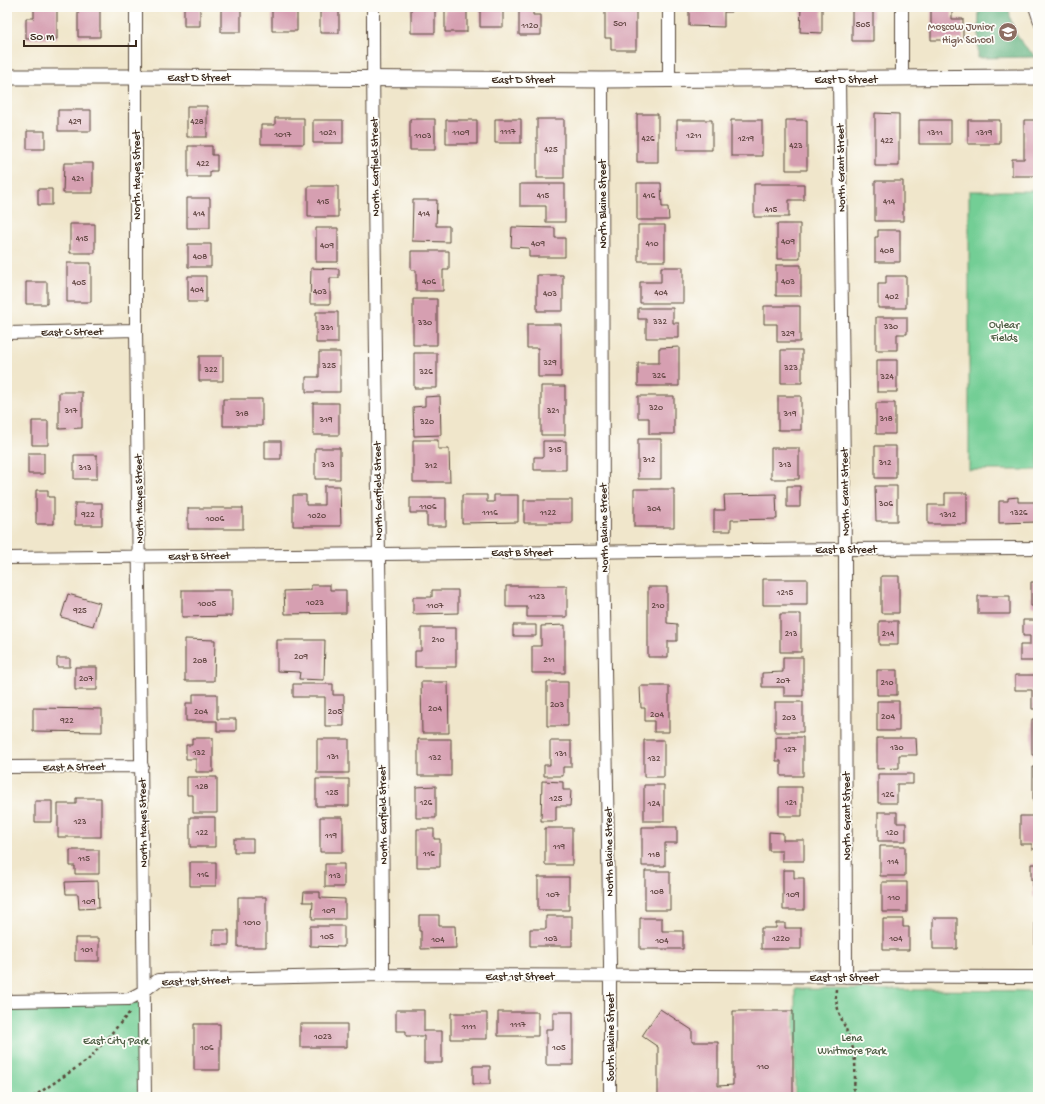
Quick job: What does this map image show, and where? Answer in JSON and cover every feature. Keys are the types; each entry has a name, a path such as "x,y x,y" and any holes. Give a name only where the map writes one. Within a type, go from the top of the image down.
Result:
{"street":[{"name":"North Hayes Street","path":"136,7 136,330 145,1097"},
{"name":"North Garfield Street","path":"373,7 382,842 382,976"},
{"path":"669,7 669,79"},
{"path":"902,7 902,78"},
{"name":"East D Street","path":"7,77 602,80 1038,77"},
{"name":"North Grant Street","path":"839,79 845,549 846,977"},
{"name":"North Blaine Street","path":"602,80 603,551 610,976"},
{"name":"East C Street","path":"7,333 136,330"},
{"name":"East B Street","path":"7,558 378,553 1038,548"},
{"name":"East A Street","path":"7,767 142,766"},
{"name":"East 1st Street","path":"7,1001 129,999 144,991 158,980 382,976 1038,977"},
{"name":"South Blaine Street","path":"610,976 610,1097"}],"lane":[{"path":"1032,7 1038,25"}],"path":[{"path":"836,989 838,1012 851,1041 855,1058 854,1089 852,1097"},
{"path":"33,1097 88,1060 128,1016 144,991"}],"green space":[{"name":"Moscow Junior High School","path":"979,7 1009,7 1012,23 1017,35 1025,46 1037,57 978,58"},
{"name":"Oylear Fields","path":"969,191 1038,191 1038,470 969,470"},
{"name":"Lena Whitmore Park","path":"795,989 1038,991 1038,1097 795,1097"},
{"name":"East City Park","path":"144,991 145,1097 7,1097 7,1001 129,999"}],"building":[{"path":"34,7 57,7 57,39 26,39 26,18 34,18"},
{"path":"78,7 100,7 100,37 78,37"},
{"path":"184,7 200,7 200,26 184,26"},
{"path":"221,7 241,7 241,32 221,32"},
{"path":"272,7 297,7 297,31 272,31"},
{"path":"320,7 339,7 339,33 320,33"},
{"path":"411,7 435,7 435,33 411,33"},
{"path":"480,7 503,7 503,27 480,27"},
{"path":"605,7 636,7 636,50 611,50 611,38 605,38"},
{"path":"731,7 731,12 724,12 724,27 689,26 689,8"},
{"path":"801,7 822,7 822,33 800,32"},
{"path":"852,7 873,7 873,41 852,41"},
{"path":"931,7 952,7 952,19 963,19 963,40 931,40"},
{"path":"519,8 533,8 533,15 541,15 541,35 519,35"},
{"path":"445,10 467,10 467,32 445,32"},
{"path":"187,106 207,106 207,137 187,137"},
{"path":"58,110 91,110 91,131 58,131"},
{"path":"875,113 899,114 899,166 875,166"},
{"path":"637,114 658,114 658,162 637,162"},
{"path":"275,118 304,118 304,144 261,144 261,125 275,125"},
{"path":"410,119 435,119 435,150 410,150"},
{"path":"495,119 521,119 521,143 495,143"},
{"path":"537,119 564,119 564,178 537,178"},
{"path":"313,120 343,120 343,143 313,143"},
{"path":"446,120 477,120 477,144 446,144"},
{"path":"677,120 712,120 712,150 677,150"},
{"path":"731,120 762,120 762,156 731,156"},
{"path":"786,120 807,120 807,170 786,170"},
{"path":"919,120 951,120 951,144 919,144"},
{"path":"968,120 1000,120 1000,144 968,144"},
{"path":"1024,120 1038,120 1038,176 1012,176 1012,159 1024,159"},
{"path":"27,131 45,131 45,149 27,149"},
{"path":"188,146 212,146 212,155 217,155 217,171 210,171 210,177 188,177"},
{"path":"64,163 93,163 93,193 63,193"},
{"path":"875,181 903,181 903,221 875,221"},
{"path":"637,183 661,183 662,207 668,207 669,220 637,220"},
{"path":"520,184 565,184 565,222 546,222 546,206 520,206"},
{"path":"754,184 804,184 804,200 789,200 789,217 754,217"},
{"path":"308,186 338,186 338,217 308,217"},
{"path":"38,189 52,189 52,205 38,205"},
{"path":"187,198 210,198 210,228 187,228"},
{"path":"413,200 437,200 436,226 449,226 449,242 412,241"},
{"path":"70,224 95,224 95,253 70,253"},
{"path":"777,224 800,224 800,259 777,259"},
{"path":"638,225 665,225 665,261 638,261"},
{"path":"512,227 555,228 555,238 565,238 565,257 529,257 529,248 511,247"},
{"path":"316,228 338,228 338,262 316,262"},
{"path":"878,230 900,230 900,262 875,262 875,237 878,237"},
{"path":"188,244 211,244 211,267 188,267"},
{"path":"411,251 449,251 449,270 443,270 443,291 416,291 416,270 411,270"},
{"path":"67,263 91,263 91,302 67,302"},
{"path":"776,265 801,265 801,296 776,296"},
{"path":"661,267 683,267 683,303 640,303 640,282 661,282"},
{"path":"311,268 339,269 339,278 330,278 330,304 310,304"},
{"path":"537,275 563,275 563,311 537,311"},
{"path":"188,276 206,276 206,302 188,302"},
{"path":"886,276 906,276 906,308 878,308 878,284 886,284"},
{"path":"26,282 47,282 47,304 26,304"},
{"path":"413,299 437,299 437,345 413,345"},
{"path":"764,306 800,306 800,342 777,342 777,324 764,324"},
{"path":"638,308 673,308 673,323 679,323 679,338 646,338 646,319 638,319"},
{"path":"316,312 338,312 338,343 316,343"},
{"path":"876,317 907,317 907,334 897,334 897,350 876,350"},
{"path":"527,324 561,324 561,377 538,377 538,348 527,348"},
{"path":"679,347 679,386 638,386 638,363 659,363 659,348"},
{"path":"781,350 802,350 802,383 781,383"},
{"path":"319,352 340,352 340,392 306,392 306,377 319,377"},
{"path":"414,353 437,353 437,388 414,388"},
{"path":"199,356 223,356 223,381 199,381"},
{"path":"877,360 897,360 897,392 877,392"},
{"path":"541,386 565,386 565,435 541,435"},
{"path":"59,392 82,392 82,428 59,429"},
{"path":"440,396 441,435 414,436 413,407 425,406 425,397"},
{"path":"638,396 674,396 674,434 649,434 649,418 638,418"},
{"path":"778,396 801,396 801,430 778,430"},
{"path":"7,397 10,397 10,410 7,410"},
{"path":"223,399 262,399 262,426 223,426"},
{"path":"313,403 339,403 339,435 313,435"},
{"path":"876,403 895,403 895,434 876,434"},
{"path":"32,421 48,421 48,445 32,445"},
{"path":"638,439 661,439 661,479 638,479"},
{"path":"413,440 438,440 438,449 449,449 450,482 413,482"},
{"path":"265,441 281,441 281,459 265,459"},
{"path":"543,441 566,441 566,470 534,470 534,457 543,457"},
{"path":"875,446 896,446 896,478 875,478"},
{"path":"315,448 340,448 340,479 315,479"},
{"path":"771,448 799,448 799,479 771,479"},
{"path":"28,453 44,453 44,474 28,474"},
{"path":"74,455 97,455 97,479 74,479"},
{"path":"324,486 340,486 341,526 293,526 293,495 306,495 306,505 324,505"},
{"path":"787,486 800,486 800,507 787,507"},
{"path":"875,486 897,486 897,521 876,521"},
{"path":"634,489 674,489 674,527 634,527"},
{"path":"36,490 48,490 48,497 54,497 54,524 36,524"},
{"path":"945,493 967,493 967,524 928,524 928,505 945,505"},
{"path":"776,494 777,519 731,520 731,531 714,531 714,510 725,510 724,495"},
{"path":"462,495 487,495 487,502 494,502 494,495 518,495 518,522 462,523"},
{"path":"1018,497 1018,502 1038,502 1038,522 999,523 999,501 1008,501 1008,498"},
{"path":"410,498 446,498 446,526 427,526 427,513 410,513"},
{"path":"524,500 572,500 572,523 524,523"},
{"path":"75,503 102,503 102,525 75,525"},
{"path":"188,508 243,508 243,529 188,529"},
{"path":"881,576 899,576 899,613 881,613"},
{"path":"763,579 807,579 807,605 763,605"},
{"path":"1031,582 1038,582 1038,606 1031,606"},
{"path":"311,585 330,585 330,590 346,590 346,613 285,614 284,591 311,590"},
{"path":"506,586 567,586 567,617 527,617 527,607 506,607"},
{"path":"648,587 667,587 667,623 677,624 677,641 668,641 668,657 648,657"},
{"path":"182,590 232,590 232,616 182,617"},
{"path":"432,590 458,590 458,613 413,614 413,597 432,597"},
{"path":"68,594 100,603 93,626 61,617"},
{"path":"978,596 1010,596 1010,614 978,614"},
{"path":"780,614 801,614 801,652 780,652"},
{"path":"1023,620 1038,620 1038,661 1020,661 1020,645 1030,645 1030,636 1023,636"},
{"path":"879,621 898,621 898,645 879,645"},
{"path":"513,625 536,625 536,636 513,636"},
{"path":"565,625 565,673 532,673 532,646 541,646 541,626"},
{"path":"421,628 456,628 456,667 415,667 415,651 421,651"},
{"path":"185,639 215,640 214,681 185,681"},
{"path":"277,640 325,640 324,680 299,679 300,672 277,671"},
{"path":"783,657 803,657 803,696 784,696 784,687 762,687 762,673 783,672"},
{"path":"57,658 70,658 70,667 57,667"},
{"path":"75,667 97,667 97,690 75,690"},
{"path":"877,670 897,670 897,695 877,695"},
{"path":"1015,675 1038,675 1038,709 1032,709 1032,690 1015,690"},
{"path":"421,682 448,682 449,733 422,733"},
{"path":"547,682 568,682 568,726 547,726"},
{"path":"293,684 333,684 333,695 344,695 344,726 325,726 325,697 293,697"},
{"path":"640,686 669,686 669,732 654,732 654,721 645,721 645,708 641,708"},
{"path":"193,694 217,694 217,719 236,719 236,731 217,731 217,721 186,721 186,703 193,703"},
{"path":"877,701 899,701 899,731 877,731"},
{"path":"775,702 803,702 803,732 775,732"},
{"path":"33,708 102,709 102,732 33,731"},
{"path":"1032,719 1038,719 1038,755 1032,755"},
{"path":"776,737 803,737 803,776 781,776 781,761 776,761"},
{"path":"192,738 213,738 213,772 196,772 196,759 186,759 186,745 192,745"},
{"path":"877,738 916,738 917,755 899,755 899,768 877,769"},
{"path":"317,739 349,739 349,773 317,773"},
{"path":"418,739 451,739 451,776 418,776"},
{"path":"644,740 664,740 664,777 644,777"},
{"path":"550,741 571,741 571,767 563,767 563,776 544,776 544,765 550,765"},
{"path":"1033,767 1038,767 1038,802 1033,802"},
{"path":"878,774 913,774 913,784 897,784 897,803 878,803"},
{"path":"187,777 217,777 217,813 193,813 193,795 187,795"},
{"path":"316,779 349,779 349,806 316,806"},
{"path":"542,781 563,782 563,790 571,790 570,806 556,806 556,821 541,821"},
{"path":"644,785 664,785 664,821 644,821"},
{"path":"436,786 436,818 416,818 416,787"},
{"path":"779,787 802,787 802,816 779,816"},
{"path":"76,798 101,798 101,837 58,837 58,804 76,804"},
{"path":"35,801 52,801 52,822 35,822"},
{"path":"878,812 897,812 897,823 906,823 906,841 878,841"},
{"path":"1020,816 1038,816 1038,849 1032,849 1032,844 1020,844"},
{"path":"190,817 215,817 215,847 190,847"},
{"path":"320,817 343,817 343,852 320,852"},
{"path":"642,827 677,827 677,843 665,843 665,866 642,866"},
{"path":"545,828 572,828 572,865 545,865"},
{"path":"417,829 434,829 434,839 440,839 440,867 417,867"},
{"path":"769,832 783,833 783,840 804,840 804,861 782,861 782,851 769,851"},
{"path":"234,839 253,839 253,852 234,852"},
{"path":"8,844 9,861 7,861"},
{"path":"880,846 905,846 905,876 880,876"},
{"path":"70,850 99,850 99,874 75,874 75,866 70,866"},
{"path":"190,862 216,862 216,886 190,886"},
{"path":"325,864 344,864 344,887 325,887"},
{"path":"1031,864 1038,864 1038,897 1033,897"},
{"path":"783,870 794,870 794,878 804,878 804,910 783,910"},
{"path":"645,871 670,871 670,910 645,910"},
{"path":"538,877 569,877 569,910 538,910"},
{"path":"98,881 99,908 79,909 78,894 66,894 65,882"},
{"path":"882,882 907,882 907,912 882,912"},
{"path":"304,892 320,892 320,898 345,899 345,919 312,919 313,902 303,902"},
{"path":"238,897 266,897 266,947 238,947"},
{"path":"1035,911 1038,911 1038,949 1035,949"},
{"path":"419,915 439,915 439,926 455,926 456,948 421,949"},
{"path":"546,916 572,916 572,946 530,946 530,929 546,929"},
{"path":"640,918 662,918 662,931 683,931 683,949 640,949"},
{"path":"933,918 957,918 957,949 933,949"},
{"path":"883,919 903,919 903,927 909,927 909,950 883,950"},
{"path":"776,923 785,923 785,928 801,928 801,949 761,949 761,928 776,928"},
{"path":"310,926 344,926 344,947 310,946"},
{"path":"213,930 229,930 229,945 213,945"},
{"path":"75,938 99,938 99,961 75,961"},
{"path":"660,1009 692,1030 692,1042 718,1042 718,1086 733,1085 733,1011 793,1011 793,1097 658,1097 658,1047 642,1036"},
{"path":"396,1010 424,1010 424,1031 442,1031 442,1063 424,1063 424,1036 406,1036 406,1031 396,1031"},
{"path":"498,1012 538,1012 538,1036 498,1036"},
{"path":"553,1012 573,1012 573,1065 546,1065 546,1029 553,1029"},
{"path":"451,1013 487,1013 487,1039 451,1039"},
{"path":"194,1024 220,1024 220,1070 194,1070"},
{"path":"300,1024 347,1024 347,1047 300,1047"},
{"path":"473,1066 490,1066 490,1084 473,1084"}],"place":[{"name":"Moscow Junior High School","path":"1008,32"}]}
